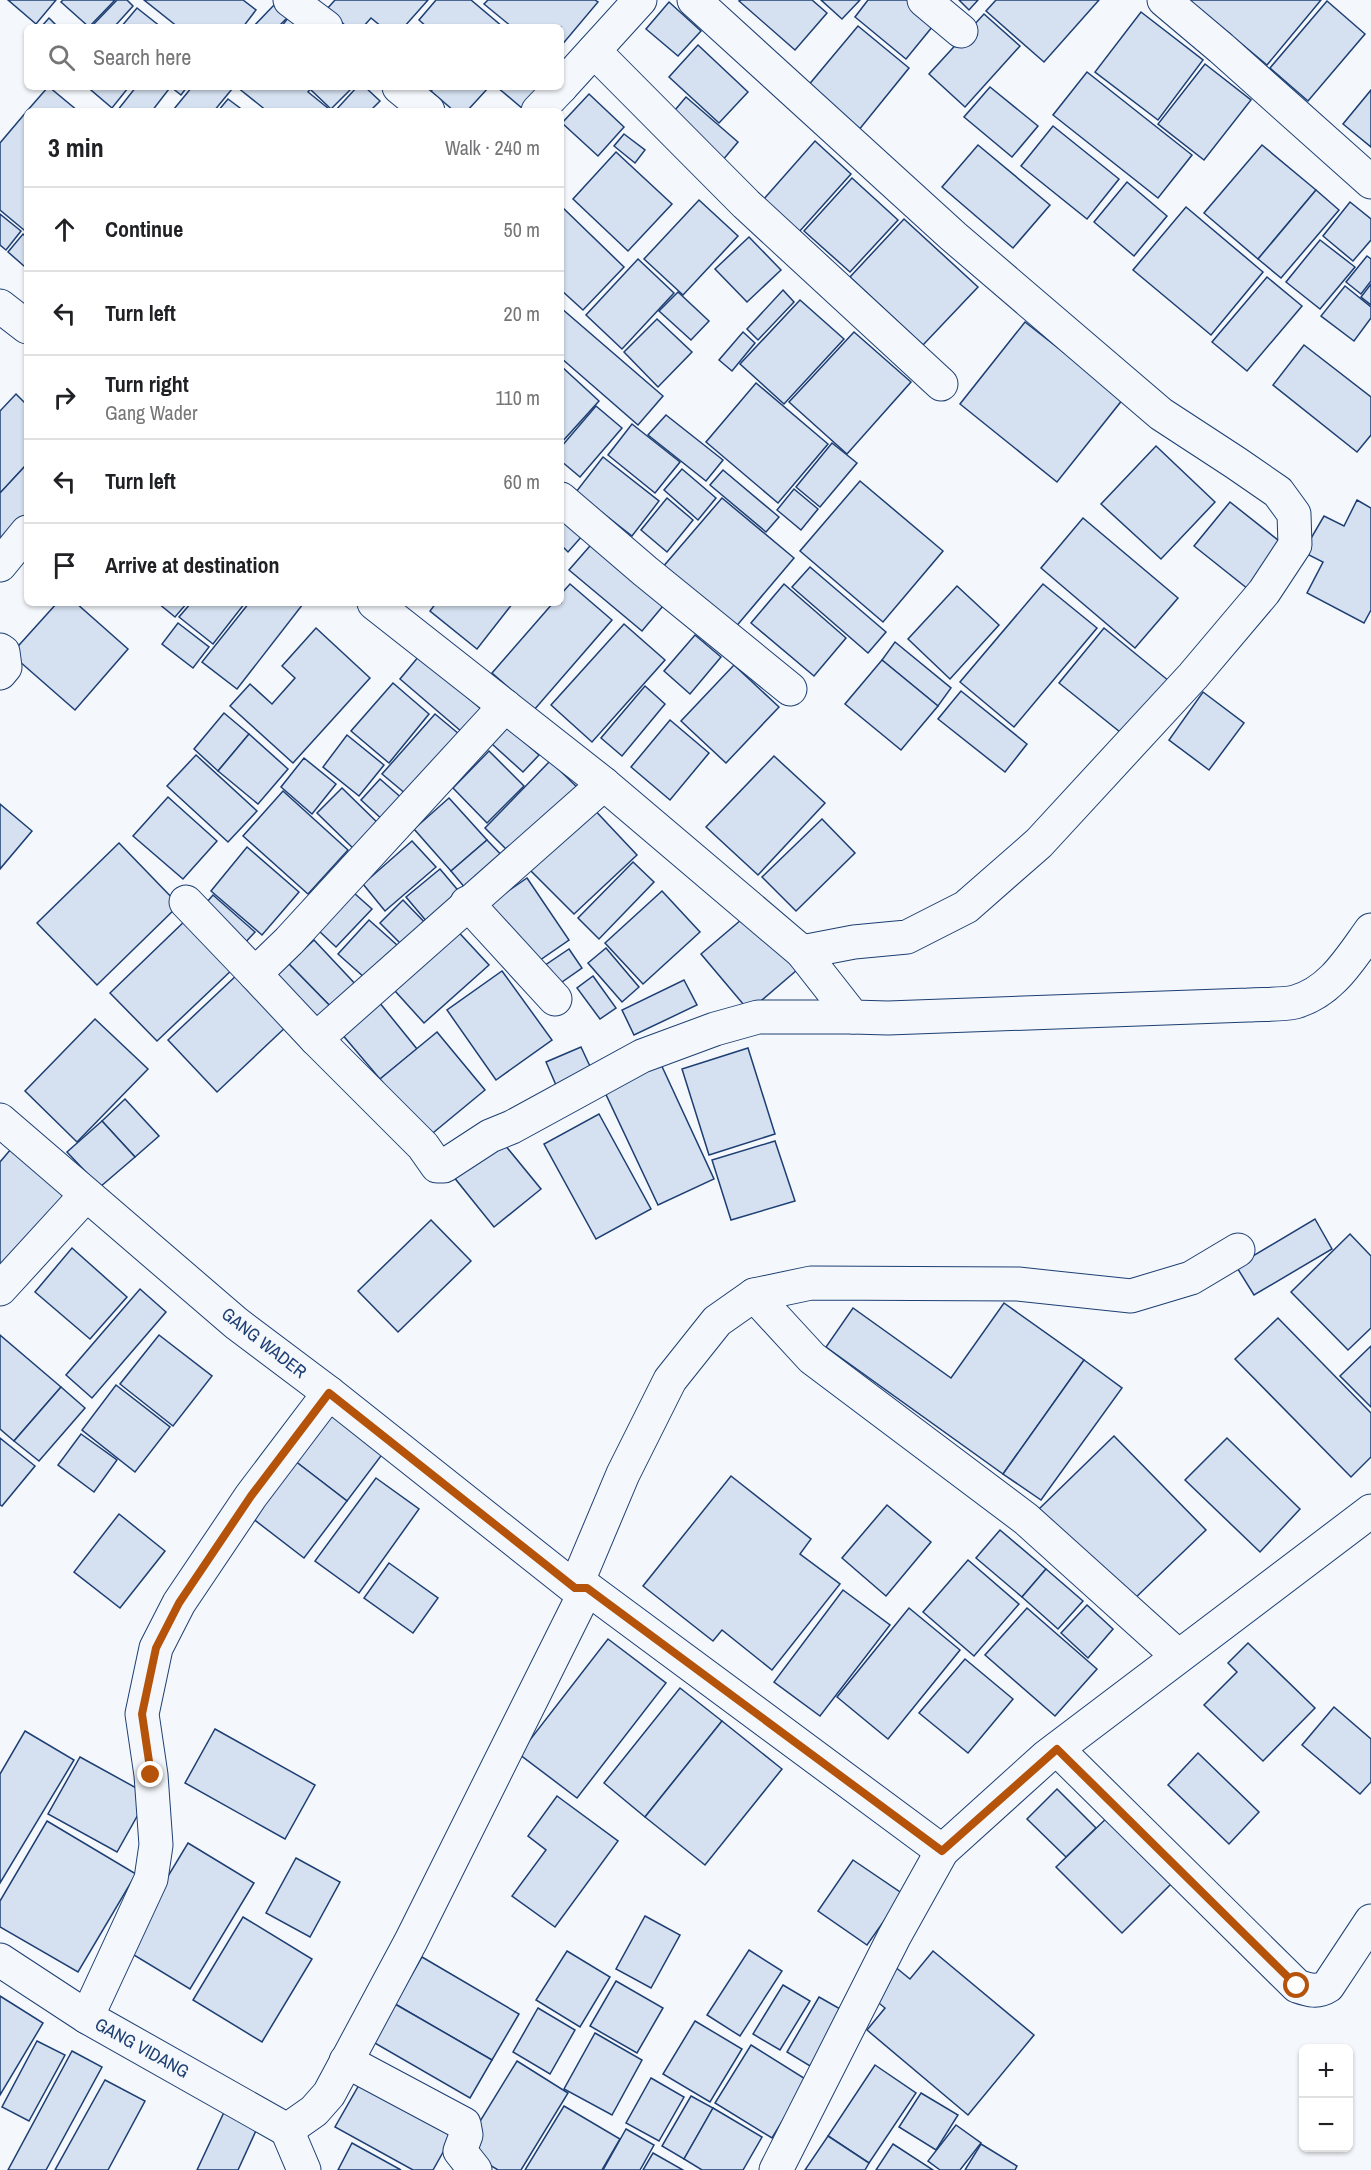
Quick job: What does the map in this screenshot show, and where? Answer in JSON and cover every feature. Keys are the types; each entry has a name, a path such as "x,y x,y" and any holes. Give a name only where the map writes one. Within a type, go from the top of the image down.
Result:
{"street":[{"path":"290,0 322,24"},
{"path":"564,84 640,0"},
{"path":"694,0 952,236 1161,414 1278,492 1294,514 1295,545 1264,592 1193,676 1039,843 966,908 907,937 854,942 802,952"},
{"path":"924,0 960,31"},
{"path":"1164,0 1371,182"},
{"path":"594,51 746,204 941,384"},
{"path":"403,90 424,108"},
{"path":"541,108 558,90"},
{"path":"0,306 24,325"},
{"path":"564,502 790,689"},
{"path":"0,565 24,536"},
{"path":"378,606 604,784 802,952 853,1017"},
{"path":"0,650 3,652 4,667 0,673"},
{"path":"255,974 290,941 505,706"},
{"path":"316,1039 604,784"},
{"path":"186,902 428,1153 437,1166 444,1166 490,1136 512,1127 642,1056 715,1029 758,1017 888,1018 1293,1002 1319,992 1344,968 1371,930"},
{"path":"467,903 555,999"},
{"name":"GANG WADER","path":"0,1120 236,1323 581,1588 942,1851"},
{"path":"0,1289 86,1195"},
{"path":"304,2170 287,2130 314,2111 329,2094 411,1941 581,1588 624,1474 670,1380 717,1321 754,1295 811,1283 1018,1284 1131,1296 1191,1278 1238,1250"},
{"path":"754,1295 812,1358 1026,1519 1178,1656"},
{"path":"87,2017 151,1879 156,1845 151,1775 142,1714 156,1648 179,1603 251,1496 329,1393"},
{"path":"776,2170 894,1937 942,1851 1057,1749 1371,1511"},
{"path":"1057,1749 1297,1986 1312,1991 1328,1986 1371,1921"},
{"name":"GANG VIDANG","path":"0,1960 87,2017 287,2130"},
{"path":"346,2061 464,2124 466,2135 460,2151 475,2170"}],"building":[{"path":"8,0 56,0 36,24"},
{"path":"63,0 115,0 92,24 86,24 61,2"},
{"path":"117,0 127,0 133,6 117,24 94,24"},
{"path":"144,0 243,0 256,10 245,24 174,24"},
{"path":"335,0 428,0 407,24 378,24 371,18 366,24 344,24 327,9"},
{"path":"436,0 471,0 499,24 424,24 419,20"},
{"path":"488,0 595,0 598,2 564,42 564,24 508,24 484,4"},
{"path":"812,0 827,13 795,50 739,1"},
{"path":"821,0 860,0 842,19"},
{"path":"868,0 910,0 937,21 906,59 855,17"},
{"path":"959,0 978,0 969,10"},
{"path":"996,0 1099,0 1044,62 986,11"},
{"path":"1189,0 1321,0 1267,65"},
{"path":"1327,1 1365,34 1308,101 1270,68"},
{"path":"669,2 701,31 678,56 646,29"},
{"path":"274,5 287,18 281,24 256,24"},
{"path":"137,8 157,24 124,24"},
{"path":"1141,12 1203,60 1158,120 1095,72"},
{"path":"984,14 1020,46 965,107 929,74"},
{"path":"49,18 55,24 44,24"},
{"path":"288,18 296,24 283,24"},
{"path":"858,26 909,68 854,136 802,93"},
{"path":"698,45 748,92 719,123 669,77"},
{"path":"1205,64 1251,100 1204,160 1158,124"},
{"path":"1087,72 1192,155 1158,198 1053,115"},
{"path":"990,87 1038,126 1012,157 964,117"},
{"path":"45,90 53,90 74,108 30,108"},
{"path":"91,90 126,90 112,108"},
{"path":"134,90 168,90 154,108 119,108"},
{"path":"175,90 185,90 181,95"},
{"path":"190,90 231,90 216,108 175,108"},
{"path":"241,90 310,90 308,92 328,108 263,108"},
{"path":"311,90 350,90 332,108"},
{"path":"354,90 368,90 380,101 373,108 338,108"},
{"path":"486,90 470,108 451,108 431,91"},
{"path":"501,90 539,90 522,108"},
{"path":"1371,90 1371,147 1343,124"},
{"path":"589,94 624,127 598,156 564,125 564,121"},
{"path":"686,97 738,142 722,161 670,116"},
{"path":"228,99 240,108 220,108"},
{"path":"24,115 24,230 0,210 0,143"},
{"path":"1053,126 1119,179 1087,219 1021,166"},
{"path":"624,134 645,150 635,163 614,146"},
{"path":"815,141 851,174 799,232 763,200"},
{"path":"978,145 1050,205 1013,248 942,187"},
{"path":"1262,145 1316,190 1258,259 1204,213"},
{"path":"616,152 672,204 628,251 573,199"},
{"path":"852,178 898,220 850,272 804,231"},
{"path":"1127,182 1167,216 1134,256 1094,222"},
{"path":"1316,190 1339,210 1281,278 1258,259"},
{"path":"699,200 738,236 683,295 644,259"},
{"path":"1350,202 1371,219 1371,240 1353,261 1323,236"},
{"path":"1186,207 1263,272 1211,335 1133,270"},
{"path":"564,209 624,267 583,310 564,293"},
{"path":"0,214 21,231 6,250 0,245"},
{"path":"904,219 978,287 923,345 850,277"},
{"path":"23,234 24,266 8,252"},
{"path":"749,237 781,270 747,302 715,269"},
{"path":"1320,240 1355,267 1320,309 1286,282"},
{"path":"1367,256 1371,259 1371,281 1361,294 1346,282"},
{"path":"638,259 674,293 622,349 586,315"},
{"path":"1267,277 1302,306 1247,371 1212,342"},
{"path":"1371,284 1371,305 1361,297"},
{"path":"1345,286 1371,307 1371,318 1354,341 1321,316"},
{"path":"783,290 794,302 758,340 747,329"},
{"path":"678,292 709,321 691,340 659,311"},
{"path":"800,300 844,339 784,404 740,364"},
{"path":"564,311 663,396 638,425 564,361"},
{"path":"657,319 692,352 658,387 624,352"},
{"path":"1025,322 1123,399 1057,482 960,404"},
{"path":"743,332 755,343 732,371 719,360"},
{"path":"854,332 911,382 847,454 789,402"},
{"path":"1304,345 1371,397 1371,435 1357,452 1273,385"},
{"path":"564,369 599,401 564,440"},
{"path":"756,383 828,444 778,503 706,442"},
{"path":"16,394 24,402 24,467 0,493 0,411"},
{"path":"596,406 622,428 580,477 564,464 564,443"},
{"path":"666,415 723,460 706,481 648,435"},
{"path":"632,424 680,462 655,493 608,455"},
{"path":"832,443 857,463 820,507 796,487"},
{"path":"1156,446 1215,502 1161,559 1101,504"},
{"path":"603,457 659,501 632,536 576,492"},
{"path":"24,467 24,525 0,548 0,493"},
{"path":"682,469 716,498 698,520 664,490"},
{"path":"723,470 779,517 766,532 710,485"},
{"path":"860,481 943,551 883,622 800,551"},
{"path":"794,489 818,509 801,530 777,510"},
{"path":"667,498 693,520 667,552 641,530"},
{"path":"722,498 794,558 734,629 662,568"},
{"path":"1357,500 1371,508 1371,610 1364,623 1307,593 1323,562 1303,552 1324,516 1344,526"},
{"path":"1230,502 1283,544 1248,589 1194,546"},
{"path":"564,505 590,527 568,552 564,548"},
{"path":"1083,518 1178,598 1135,648 1041,568"},
{"path":"596,539 668,600 642,631 569,570"},
{"path":"810,567 886,632 868,653 792,587"},
{"path":"570,584 612,620 534,710 492,673 550,606 564,606 564,591"},
{"path":"784,584 846,638 814,676 751,623"},
{"path":"1043,584 1097,628 1014,727 960,682"},
{"path":"957,586 999,625 950,679 908,639"},
{"path":"54,606 79,606 128,649 75,710 11,654"},
{"path":"162,606 184,606 175,617"},
{"path":"188,606 243,606 213,644 179,617"},
{"path":"247,606 301,606 237,689 202,662"},
{"path":"434,606 511,606 477,649 430,611"},
{"path":"178,623 209,647 193,668 162,644"},
{"path":"624,624 665,660 592,742 551,705"},
{"path":"316,628 370,678 293,763 230,706 250,684 272,704 295,678 282,666"},
{"path":"1104,628 1169,681 1125,736 1059,683"},
{"path":"695,635 721,657 690,694 664,671"},
{"path":"895,642 951,688 938,706 882,660"},
{"path":"419,656 481,709 462,732 400,679"},
{"path":"882,660 938,706 901,750 845,704"},
{"path":"734,665 779,707 726,763 681,721"},
{"path":"393,683 429,714 389,763 351,731"},
{"path":"645,686 665,704 622,756 601,738"},
{"path":"961,691 1027,744 1005,772 938,719"},
{"path":"1203,692 1244,723 1209,770 1169,740"},
{"path":"224,713 249,734 218,771 194,749"},
{"path":"435,714 459,734 406,794 382,774"},
{"path":"670,720 709,753 670,800 631,767"},
{"path":"507,727 539,755 523,772 492,744"},
{"path":"249,734 288,769 258,804 218,771"},
{"path":"347,735 384,765 359,796 323,767"},
{"path":"489,751 524,786 487,823 453,788"},
{"path":"196,755 257,811 228,842 167,786"},
{"path":"774,756 825,803 758,875 706,827"},
{"path":"304,758 336,784 312,814 281,787"},
{"path":"550,761 579,789 514,857 485,828"},
{"path":"380,779 404,800 384,821 361,800"},
{"path":"342,788 383,828 358,853 317,813"},
{"path":"283,791 348,850 308,894 243,836"},
{"path":"168,797 217,841 183,879 133,836"},
{"path":"449,798 487,840 451,871 414,829"},
{"path":"0,804 32,831 0,869"},
{"path":"589,804 637,855 574,914 525,865"},
{"path":"822,819 855,853 796,911 762,877"},
{"path":"487,840 508,862 471,895 451,871"},
{"path":"412,841 436,867 385,911 363,884"},
{"path":"119,843 179,905 97,985 37,923"},
{"path":"247,847 299,892 262,935 211,891"},
{"path":"633,862 654,882 599,939 578,918"},
{"path":"440,869 467,901 433,929 406,897"},
{"path":"527,878 569,940 530,967 488,905"},
{"path":"662,891 700,932 643,984 605,943"},
{"path":"354,893 372,909 336,947 319,931"},
{"path":"213,895 255,932 243,945 201,909"},
{"path":"403,900 432,930 409,952 380,923"},
{"path":"748,914 797,970 749,1011 701,954"},
{"path":"189,917 236,966 157,1041 110,993"},
{"path":"369,920 406,953 374,986 338,954"},
{"path":"451,924 489,965 424,1023 386,981"},
{"path":"314,940 359,988 335,1011 289,964"},
{"path":"606,948 639,987 622,1002 588,963"},
{"path":"569,949 582,968 552,989 538,970"},
{"path":"289,964 335,1011 316,1028 270,982"},
{"path":"502,971 552,1040 496,1080 447,1010"},
{"path":"239,973 288,1025 217,1092 168,1040"},
{"path":"593,976 616,1008 600,1019 577,988"},
{"path":"684,980 697,1005 634,1035 622,1010"},
{"path":"379,1002 417,1049 380,1079 341,1033"},
{"path":"95,1019 148,1069 77,1142 25,1091"},
{"path":"437,1032 485,1090 428,1137 380,1079"},
{"path":"581,1047 595,1077 559,1092 546,1062"},
{"path":"748,1048 775,1134 709,1155 682,1069"},
{"path":"659,1060 714,1179 658,1205 602,1086"},
{"path":"125,1099 159,1136 135,1157 102,1121"},
{"path":"599,1114 651,1209 596,1239 544,1144"},
{"path":"102,1121 135,1157 100,1187 67,1152"},
{"path":"500,1139 541,1189 494,1227 453,1176"},
{"path":"775,1141 795,1201 731,1220 712,1160"},
{"path":"11,1149 70,1199 0,1276 0,1162"},
{"path":"1315,1219 1332,1249 1254,1295 1236,1266"},
{"path":"431,1220 471,1261 398,1332 358,1291"},
{"path":"1350,1234 1371,1256 1371,1328 1348,1350 1291,1292"},
{"path":"72,1248 127,1297 90,1339 35,1292"},
{"path":"140,1289 166,1312 92,1398 66,1375"},
{"path":"1004,1303 1084,1360 1003,1474 826,1347 853,1308 951,1378"},
{"path":"1278,1318 1371,1413 1371,1457 1351,1477 1235,1359"},
{"path":"0,1335 61,1387 14,1441 0,1429"},
{"path":"159,1335 212,1376 173,1426 120,1384"},
{"path":"1371,1346 1371,1407 1340,1376"},
{"path":"1084,1360 1122,1388 1041,1500 1003,1474"},
{"path":"116,1385 170,1427 135,1472 82,1430"},
{"path":"61,1387 85,1408 39,1461 14,1441"},
{"path":"337,1405 390,1444 347,1501 295,1461"},
{"path":"81,1434 117,1460 94,1492 58,1465"},
{"path":"1114,1436 1206,1530 1130,1603 1039,1509"},
{"path":"0,1438 35,1466 2,1506 0,1505"},
{"path":"1227,1438 1300,1509 1260,1552 1185,1480"},
{"path":"295,1461 347,1501 304,1558 252,1518"},
{"path":"731,1476 811,1539 800,1554 840,1584 772,1670 722,1630 713,1641 643,1586"},
{"path":"376,1478 419,1509 359,1593 315,1561"},
{"path":"887,1505 931,1542 886,1596 842,1558"},
{"path":"119,1514 165,1551 120,1608 74,1572"},
{"path":"1000,1530 1046,1569 1022,1597 976,1558"},
{"path":"968,1560 1019,1604 974,1656 923,1612"},
{"path":"389,1563 438,1598 413,1633 364,1598"},
{"path":"1046,1569 1083,1601 1058,1629 1022,1597"},
{"path":"843,1590 890,1625 820,1716 774,1682"},
{"path":"1087,1605 1113,1629 1088,1658 1061,1633"},
{"path":"909,1608 960,1650 888,1739 837,1697"},
{"path":"1027,1608 1097,1669 1055,1716 985,1655"},
{"path":"608,1639 666,1683 577,1798 519,1754"},
{"path":"1248,1643 1315,1708 1263,1761 1204,1705 1237,1672 1228,1663"},
{"path":"965,1659 1013,1699 968,1753 919,1713"},
{"path":"680,1688 722,1721 645,1817 604,1783"},
{"path":"1334,1707 1371,1739 1371,1782 1360,1794 1302,1745"},
{"path":"722,1721 782,1769 705,1865 645,1817"},
{"path":"215,1729 315,1785 285,1839 185,1783"},
{"path":"25,1731 74,1760 0,1883 0,1774"},
{"path":"1198,1753 1259,1812 1229,1844 1168,1785"},
{"path":"80,1757 149,1795 117,1852 48,1814"},
{"path":"1057,1789 1096,1828 1066,1857 1027,1819"},
{"path":"557,1796 618,1841 555,1927 512,1896 546,1850 528,1836"},
{"path":"1114,1811 1179,1876 1122,1933 1056,1867"},
{"path":"47,1821 136,1874 78,1972 0,1927 0,1901"},
{"path":"188,1843 254,1883 190,1989 124,1949"},
{"path":"296,1858 340,1882 310,1937 266,1913"},
{"path":"853,1860 903,1894 867,1945 818,1911"},
{"path":"645,1916 680,1935 651,1988 616,1969"},
{"path":"243,1917 312,1959 262,2042 193,2000"},
{"path":"749,1950 782,1971 740,2036 707,2015"},
{"path":"567,1951 610,1977 580,2027 536,2000"},
{"path":"933,1951 1034,2035 968,2115 867,2030 885,2008 870,1996 894,1966 910,1979"},
{"path":"422,1957 519,2014 492,2060 395,2004"},
{"path":"616,1981 663,2008 637,2053 590,2026"},
{"path":"783,1985 810,2001 780,2050 753,2034"},
{"path":"0,1996 43,2023 0,2095"},
{"path":"819,1997 842,2010 810,2066 787,2052"},
{"path":"395,2004 492,2060 470,2098 373,2042"},
{"path":"538,2008 575,2030 550,2074 513,2052"},
{"path":"695,2021 742,2049 710,2102 663,2074"},
{"path":"595,2033 642,2060 612,2115 564,2089"},
{"path":"37,2041 65,2055 29,2121 2,2107"},
{"path":"751,2045 807,2080 772,2138 715,2103"},
{"path":"72,2051 102,2067 46,2170 8,2170"},
{"path":"517,2061 568,2093 521,2170 498,2170 463,2149"},
{"path":"875,2065 916,2093 869,2163 828,2136"},
{"path":"363,2078 456,2129 433,2170 413,2170 335,2127"},
{"path":"651,2078 684,2097 659,2141 626,2123"},
{"path":"105,2080 145,2101 108,2170 55,2170"},
{"path":"921,2093 958,2115 936,2150 899,2127"},
{"path":"691,2096 713,2108 684,2159 662,2146"},
{"path":"564,2106 620,2139 602,2170 525,2170"},
{"path":"226,2108 259,2124 238,2170 197,2170"},
{"path":"713,2108 762,2137 743,2170 702,2170 684,2159"},
{"path":"956,2125 981,2143 960,2170 940,2170 928,2161"},
{"path":"626,2129 654,2145 640,2170 603,2170"},
{"path":"828,2136 869,2163 865,2170 805,2170"},
{"path":"352,2143 401,2170 338,2170"},
{"path":"893,2144 933,2170 876,2170"},
{"path":"981,2144 1017,2166 1015,2170 965,2170"},
{"path":"653,2153 683,2170 643,2170"}],"route":[{"path":"151,1775 142,1714 156,1648 179,1603 251,1496 329,1393 575,1588 587,1588 942,1851 1057,1749 1297,1986"}]}
